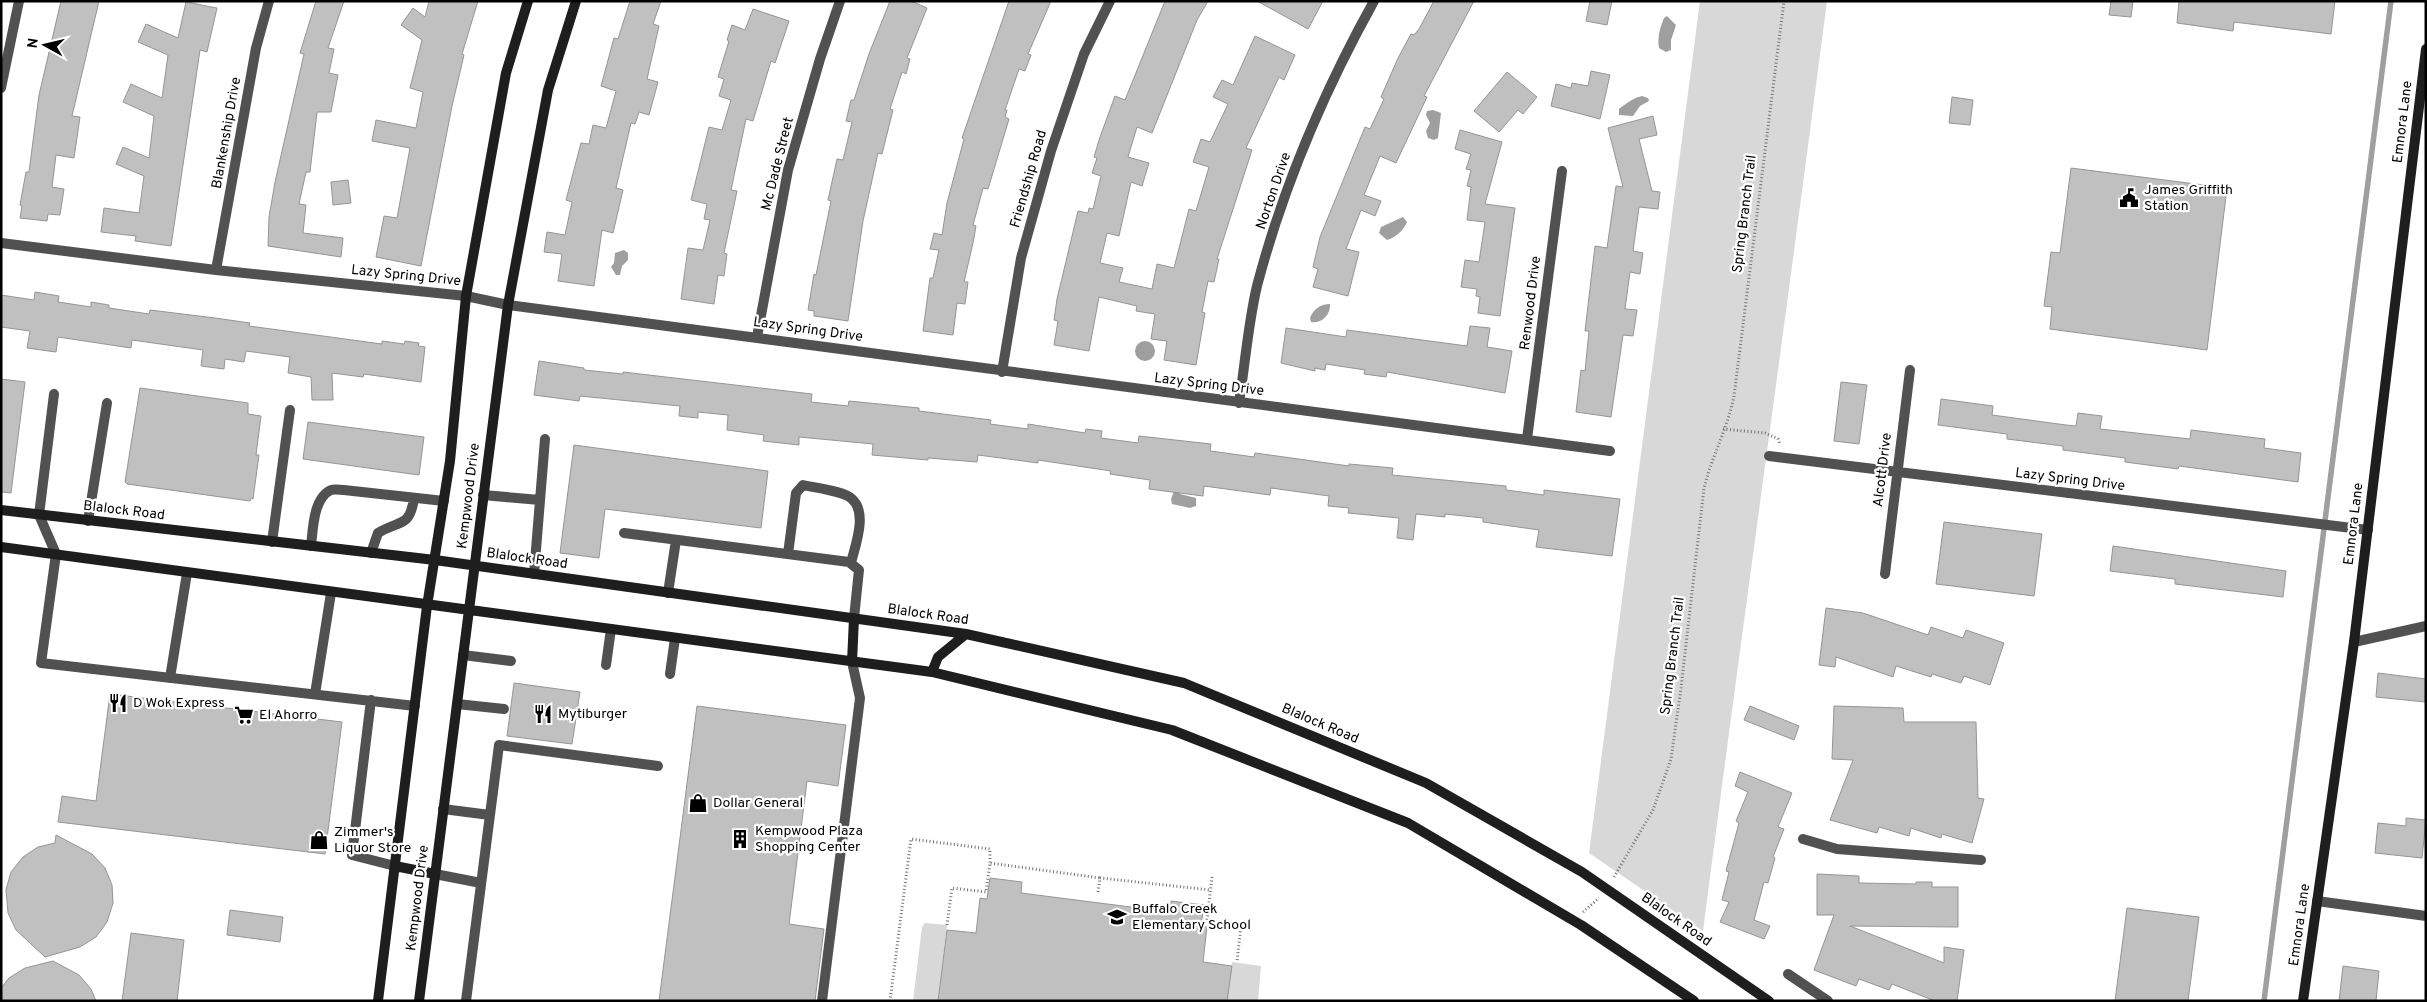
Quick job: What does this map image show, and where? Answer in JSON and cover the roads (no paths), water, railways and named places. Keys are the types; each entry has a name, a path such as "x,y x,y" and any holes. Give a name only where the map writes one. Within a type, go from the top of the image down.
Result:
{"main road":[{"name":"Kempwood Drive","path":"378,1001 428,606 444,501 466,296 506,73 528,1"},
{"name":"Kempwood Drive","path":"419,1001 508,305 548,90 576,1"},
{"name":"Emnora Lane","path":"2303,1001 2354,642 2426,49"},
{"name":"Blalock Road","path":"1,510 39,516 435,560 966,634 1184,683 1426,783 1582,872 1769,1001"},
{"path":"1,547 331,593 932,672 1172,730 1408,823 1581,925 1694,1001"},
{"path":"852,662 854,618"},
{"path":"932,672 938,657 966,634"},
{"path":"395,866 435,874"}],"street":[{"path":"1,88 19,1"},
{"name":"Blankenship Drive","path":"216,270 256,48 269,1"},
{"name":"Mc Dade Street","path":"757,337 788,170 820,59 840,1"},
{"name":"Friendship Road","path":"1002,372 1021,258 1051,151 1084,54 1110,1"},
{"name":"Norton Drive","path":"1239,403 1257,288 1290,180 1345,54 1374,1"},
{"name":"Renwood Drive","path":"1527,440 1562,170"},
{"name":"Lazy Spring Drive","path":"1,243 216,270 466,296 508,305 757,337 1002,372 1610,451"},
{"name":"Alcott Drive","path":"1884,574 1910,370"},
{"path":"54,394 39,516 56,554 42,663 415,706"},
{"path":"88,521 107,403"},
{"path":"272,542 290,410"},
{"path":"534,574 545,439"},
{"name":"Lazy Spring Drive","path":"1769,456 2368,530"},
{"path":"788,554 796,493 803,485 846,496 855,503 860,516 860,524 851,563"},
{"path":"311,546 316,512 321,499 331,490 444,501"},
{"path":"483,495 540,500"},
{"path":"371,553 378,533 407,520 412,512 414,498"},
{"path":"624,533 851,563 859,570 854,618"},
{"path":"668,592 676,540"},
{"path":"170,678 187,573"},
{"path":"316,694 331,593"},
{"path":"2354,642 2426,626"},
{"path":"606,665 611,629"},
{"path":"670,674 675,638"},
{"path":"463,655 511,661"},
{"path":"822,1001 860,698 852,662"},
{"path":"371,700 352,855 395,866"},
{"path":"457,704 504,709"},
{"path":"466,1001 499,746 658,766"},
{"path":"443,809 490,815"},
{"path":"1803,840 1837,848 1981,860"},
{"path":"435,874 481,883"},
{"path":"2317,901 2426,916"},
{"path":"1788,974 1828,1001"}],"waterway":[{"path":"2264,1001 2391,1"}],"place":[{"name":"James Griffith Station","path":"2129,198"},
{"name":"D Wok Express","path":"118,703"},
{"name":"Mytiburger","path":"543,714"},
{"name":"El Ahorro","path":"244,715"},
{"name":"Dollar General","path":"698,803"},
{"name":"Kempwood Plaza Shopping Center","path":"740,839"},
{"name":"Zimmer's Liquor Store","path":"319,840"},
{"name":"Buffalo Creek Elementary School","path":"1117,917"}]}
